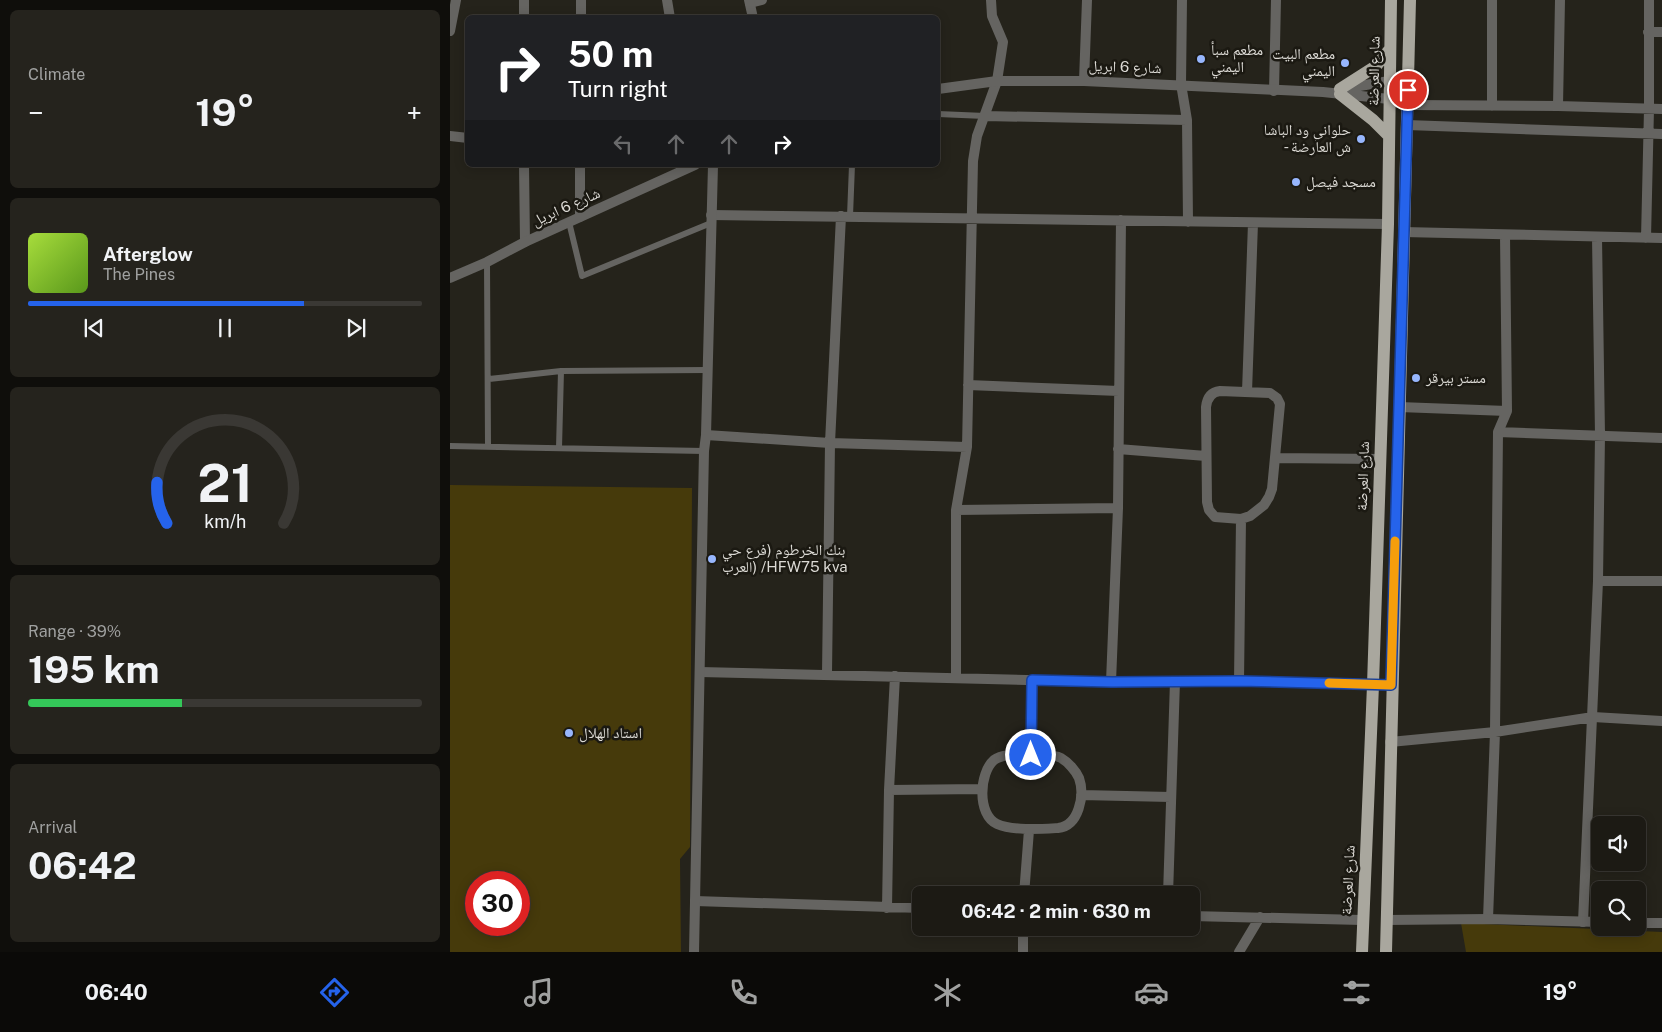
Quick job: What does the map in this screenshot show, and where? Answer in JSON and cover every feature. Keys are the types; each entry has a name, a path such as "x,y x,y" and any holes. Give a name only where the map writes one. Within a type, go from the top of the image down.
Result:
{"main road":[{"name":"شارع العرضة","path":"1362,952 1388,224 1389,81 1392,0"},
{"path":"1386,952 1391,685 1410,0"},
{"path":"1389,136 1381,126 1340,92 1376,66 1390,49"}],"street":[{"path":"450,31 456,0"},
{"path":"524,0 524,15"},
{"path":"581,0 581,15"},
{"path":"667,0 670,15"},
{"path":"752,15 750,1 762,0"},
{"path":"956,678 956,510 967,447 973,162 977,136 997,81 1003,42 992,16 991,0"},
{"path":"1084,81 1087,0"},
{"path":"1182,0 1181,84 1187,120 1188,222"},
{"path":"1274,91 1276,0"},
{"path":"1492,0 1492,106"},
{"path":"1558,106 1560,0"},
{"path":"1646,238 1649,0"},
{"path":"1648,32 1662,32"},
{"path":"1340,92 1389,81 1408,80"},
{"name":"شارع 6 ابريل","path":"940,89 997,81 1084,81 1181,84 1274,91 1340,92 1408,103 1662,109"},
{"path":"985,116 1187,120"},
{"path":"1408,125 1662,134"},
{"path":"450,136 465,138"},
{"path":"524,167 525,242"},
{"path":"580,167 580,217"},
{"name":"شارع 6 ابريل","path":"450,278 691,167"},
{"path":"694,952 704,451 713,167"},
{"path":"828,674 830,443 846,216"},
{"path":"711,219 846,216 1388,224"},
{"path":"1112,682 1118,508 1121,220"},
{"path":"1247,392 1253,223"},
{"path":"1403,232 1662,238"},
{"path":"1488,919 1495,732 1498,432 1506,410 1505,235"},
{"path":"1583,922 1598,581 1600,435 1597,237"},
{"path":"968,385 1119,391"},
{"path":"1215,392 1247,392 1270,393 1279,401 1272,489 1269,497 1258,512 1241,519 1215,517 1209,510 1207,502 1206,407 1209,397 1215,392"},
{"path":"1399,407 1506,410"},
{"path":"1498,432 1662,438"},
{"path":"706,435 830,443 967,447"},
{"path":"1118,449 1206,456"},
{"path":"1275,458 1380,460"},
{"path":"956,510 1118,508"},
{"path":"1240,681 1241,519"},
{"path":"1598,581 1662,581"},
{"path":"700,672 1112,682 1240,681 1391,685"},
{"path":"887,908 889,790 896,676"},
{"path":"1031,755 1032,680"},
{"path":"1168,886 1174,681"},
{"path":"1390,742 1495,732 1593,717 1662,721"},
{"path":"1004,756 1060,757 1069,765 1078,778 1081,795 1075,818 1061,828 1029,830 998,824 990,819 984,807 981,788 988,769 994,760 1004,756"},
{"path":"889,790 981,788"},
{"path":"1081,795 1171,796"},
{"path":"1025,886 1029,830"},
{"path":"695,901 912,908"},
{"path":"1200,916 1362,920"},
{"path":"1239,952 1260,917"},
{"path":"1386,920 1488,919 1591,922"},
{"path":"1646,923 1662,924"},
{"path":"1023,936 1023,952"}],"lane":[{"path":"940,114 985,116"},
{"path":"846,216 852,167"},
{"path":"569,222 582,276 711,219"},
{"path":"487,262 488,446"},
{"path":"489,379 561,371 707,370"},
{"path":"559,448 561,371"},
{"path":"450,446 704,451"}],"shaded area":[{"name":"استاد الهلال","path":"450,485 692,488 690,847 680,859 681,952 450,952"},
{"path":"1461,923 1591,929 1591,936 1646,936 1646,931 1662,932 1662,952 1466,952"}],"slow traffic":[{"path":"1329,683 1391,685 1395,541"}],"place":[{"name":"مطعم سبأ اليمني","path":"1201,59"},
{"name":"مطعم البيت اليمني","path":"1345,63"},
{"name":"حلواني ود الباشا - ش العارضة","path":"1361,139"},
{"name":"مسجد فيصل","path":"1296,182"},
{"name":"مستر بيرقر","path":"1416,378"},
{"name":"بنك الخرطوم (فرع حي العرب) /HFW75 kva","path":"712,559"},
{"name":"استاد الهلال","path":"569,733"}],"route":[{"path":"1031,755 1032,680 1112,682 1240,681 1391,685 1408,90"}]}
